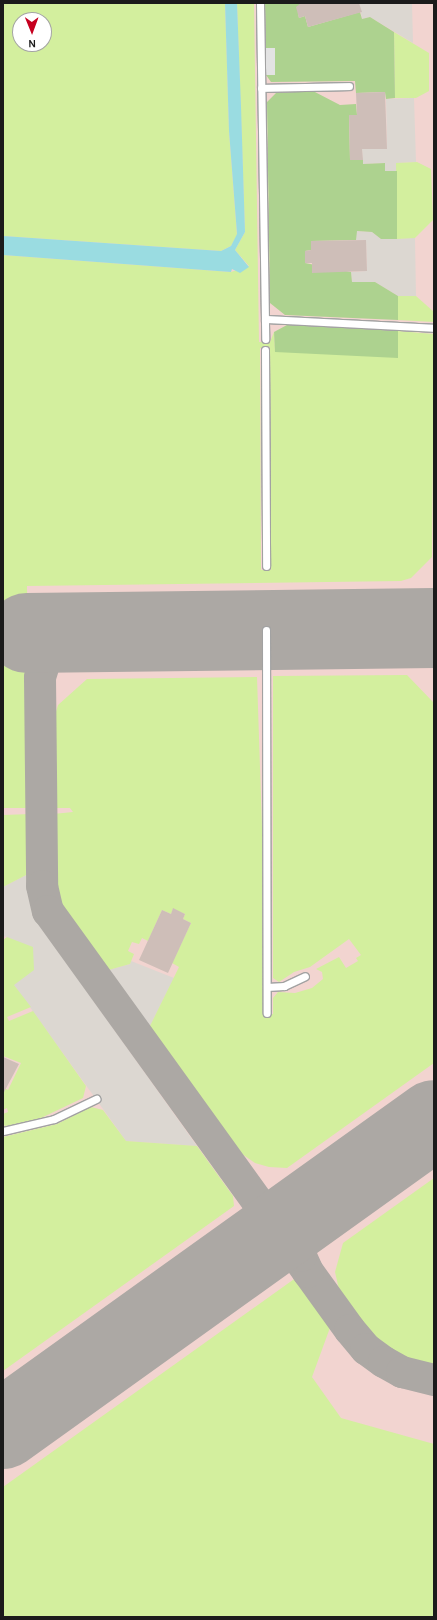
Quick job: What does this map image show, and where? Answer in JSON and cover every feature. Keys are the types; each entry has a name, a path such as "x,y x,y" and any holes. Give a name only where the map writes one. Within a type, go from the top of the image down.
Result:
{"lane":[{"path":"260,3 265,339"},
{"path":"262,88 348,86"},
{"path":"265,319 434,328"},
{"path":"265,350 266,566"},
{"path":"266,630 268,1013"},
{"path":"267,987 284,986 305,976"},
{"path":"3,1131 54,1119 96,1099"}],"shaded area":[{"path":"3,3 434,3 434,1617 3,1617"},
{"path":"359,3 412,3 413,43 370,17 362,19"},
{"path":"266,48 275,48 275,75 266,75"},
{"path":"414,98 416,162 397,163 397,171 385,172 384,163 363,164 362,149 387,149 386,99"},
{"path":"356,231 372,232 381,239 415,238 416,296 398,296 375,282 352,282 351,272 367,271 366,240 356,240"},
{"path":"32,872 35,914 41,927 197,1146 126,1141 14,985 7,937 3,936 3,887"},
{"path":"131,961 174,978 148,1030 105,971 130,964"}],"green space":[{"path":"3,3 225,3 229,131 237,235 231,246 221,251 3,236"},
{"path":"237,3 254,3 259,342 270,342 274,332 275,351 398,357 398,331 434,334 432,557 411,578 401,581 27,586 30,808 3,808 3,255 231,272 249,266 235,250 245,232","holes":["270,347 271,570 261,570 260,348"]},
{"path":"265,3 301,3 298,13 299,18 305,16 308,27 360,12 362,19 370,17 394,32 395,98 386,99 385,92 356,93 355,81 271,82 266,75 275,75 275,48 266,48"},
{"path":"394,32 429,53 429,91 416,98 395,98"},
{"path":"313,91 340,105 356,104 357,115 349,115 350,160 363,160 363,164 385,163 385,171 397,171 397,239 381,239 372,232 357,231 356,240 311,241 311,250 305,251 305,263 351,272 352,282 375,282 398,296 398,320 285,315 270,303 267,102 276,93"},
{"path":"417,162 431,169 433,220 415,238 397,239 396,163"},
{"path":"398,296 416,296 434,312 434,322 398,320"},
{"path":"287,325 398,331 398,358 275,352 274,332"},
{"path":"407,675 434,703 434,1063 287,1168 269,1167 255,1163 232,1147 148,1030 179,967 172,963 191,923 183,919 185,914 173,909 171,914 162,910 148,941 142,938 139,944 132,942 128,951 134,954 130,964 105,971 61,908 54,890 53,814 73,812 70,808 53,808 52,725 58,705 87,679 257,677 262,828 263,1014 273,1014 273,998 278,992 295,993 312,988 323,979 322,972 316,969 339,957 346,968 358,961 356,958 361,955 349,939 310,967 294,972 279,982 273,978 273,676"},
{"path":"31,814 32,872 3,887 3,815"},
{"path":"7,937 33,947 34,970 14,985 31,1007 7,1017 9,1021 33,1011 86,1086 83,1098 41,1118 6,1126 3,1125 3,1114 8,1112 7,1108 3,1110 3,1087 8,1090 21,1063 3,1056 3,940"},
{"path":"91,1107 103,1110 126,1141 197,1146 233,1196 234,1206 3,1371 3,1137 57,1124"},
{"path":"434,1178 434,1369 396,1356 373,1339 341,1298 335,1272 343,1243"},
{"path":"297,1277 331,1325 312,1377 341,1418 434,1444 434,1617 3,1617 3,1487"}],"water":[{"path":"225,3 237,3 245,232 235,250 249,267 240,273 232,269 231,272 3,255 3,236 221,251 231,246 237,234 229,131"}],"building":[{"path":"301,3 359,3 362,12 308,27 305,16 299,18 296,7"},
{"path":"385,92 387,149 362,149 363,160 350,160 349,115 357,115 356,93"},
{"path":"366,240 367,271 312,273 312,263 305,263 305,251 311,250 311,241"},
{"path":"173,908 185,914 183,919 191,923 168,973 139,960 162,910 171,914"},
{"path":"3,1057 19,1064 3,1094"}],"taxiway":[{"path":"394,628 422,619 434,610"},
{"path":"394,628 412,632 434,644"},
{"path":"83,632 57,640 49,648 40,678 42,886 48,911 350,1330 366,1349 384,1362 402,1372 434,1380"},
{"path":"308,1272 301,1256 301,1242 309,1216 320,1202"}],"runway":[{"path":"27,633 434,628"},
{"path":"3,1429 434,1120"}]}
